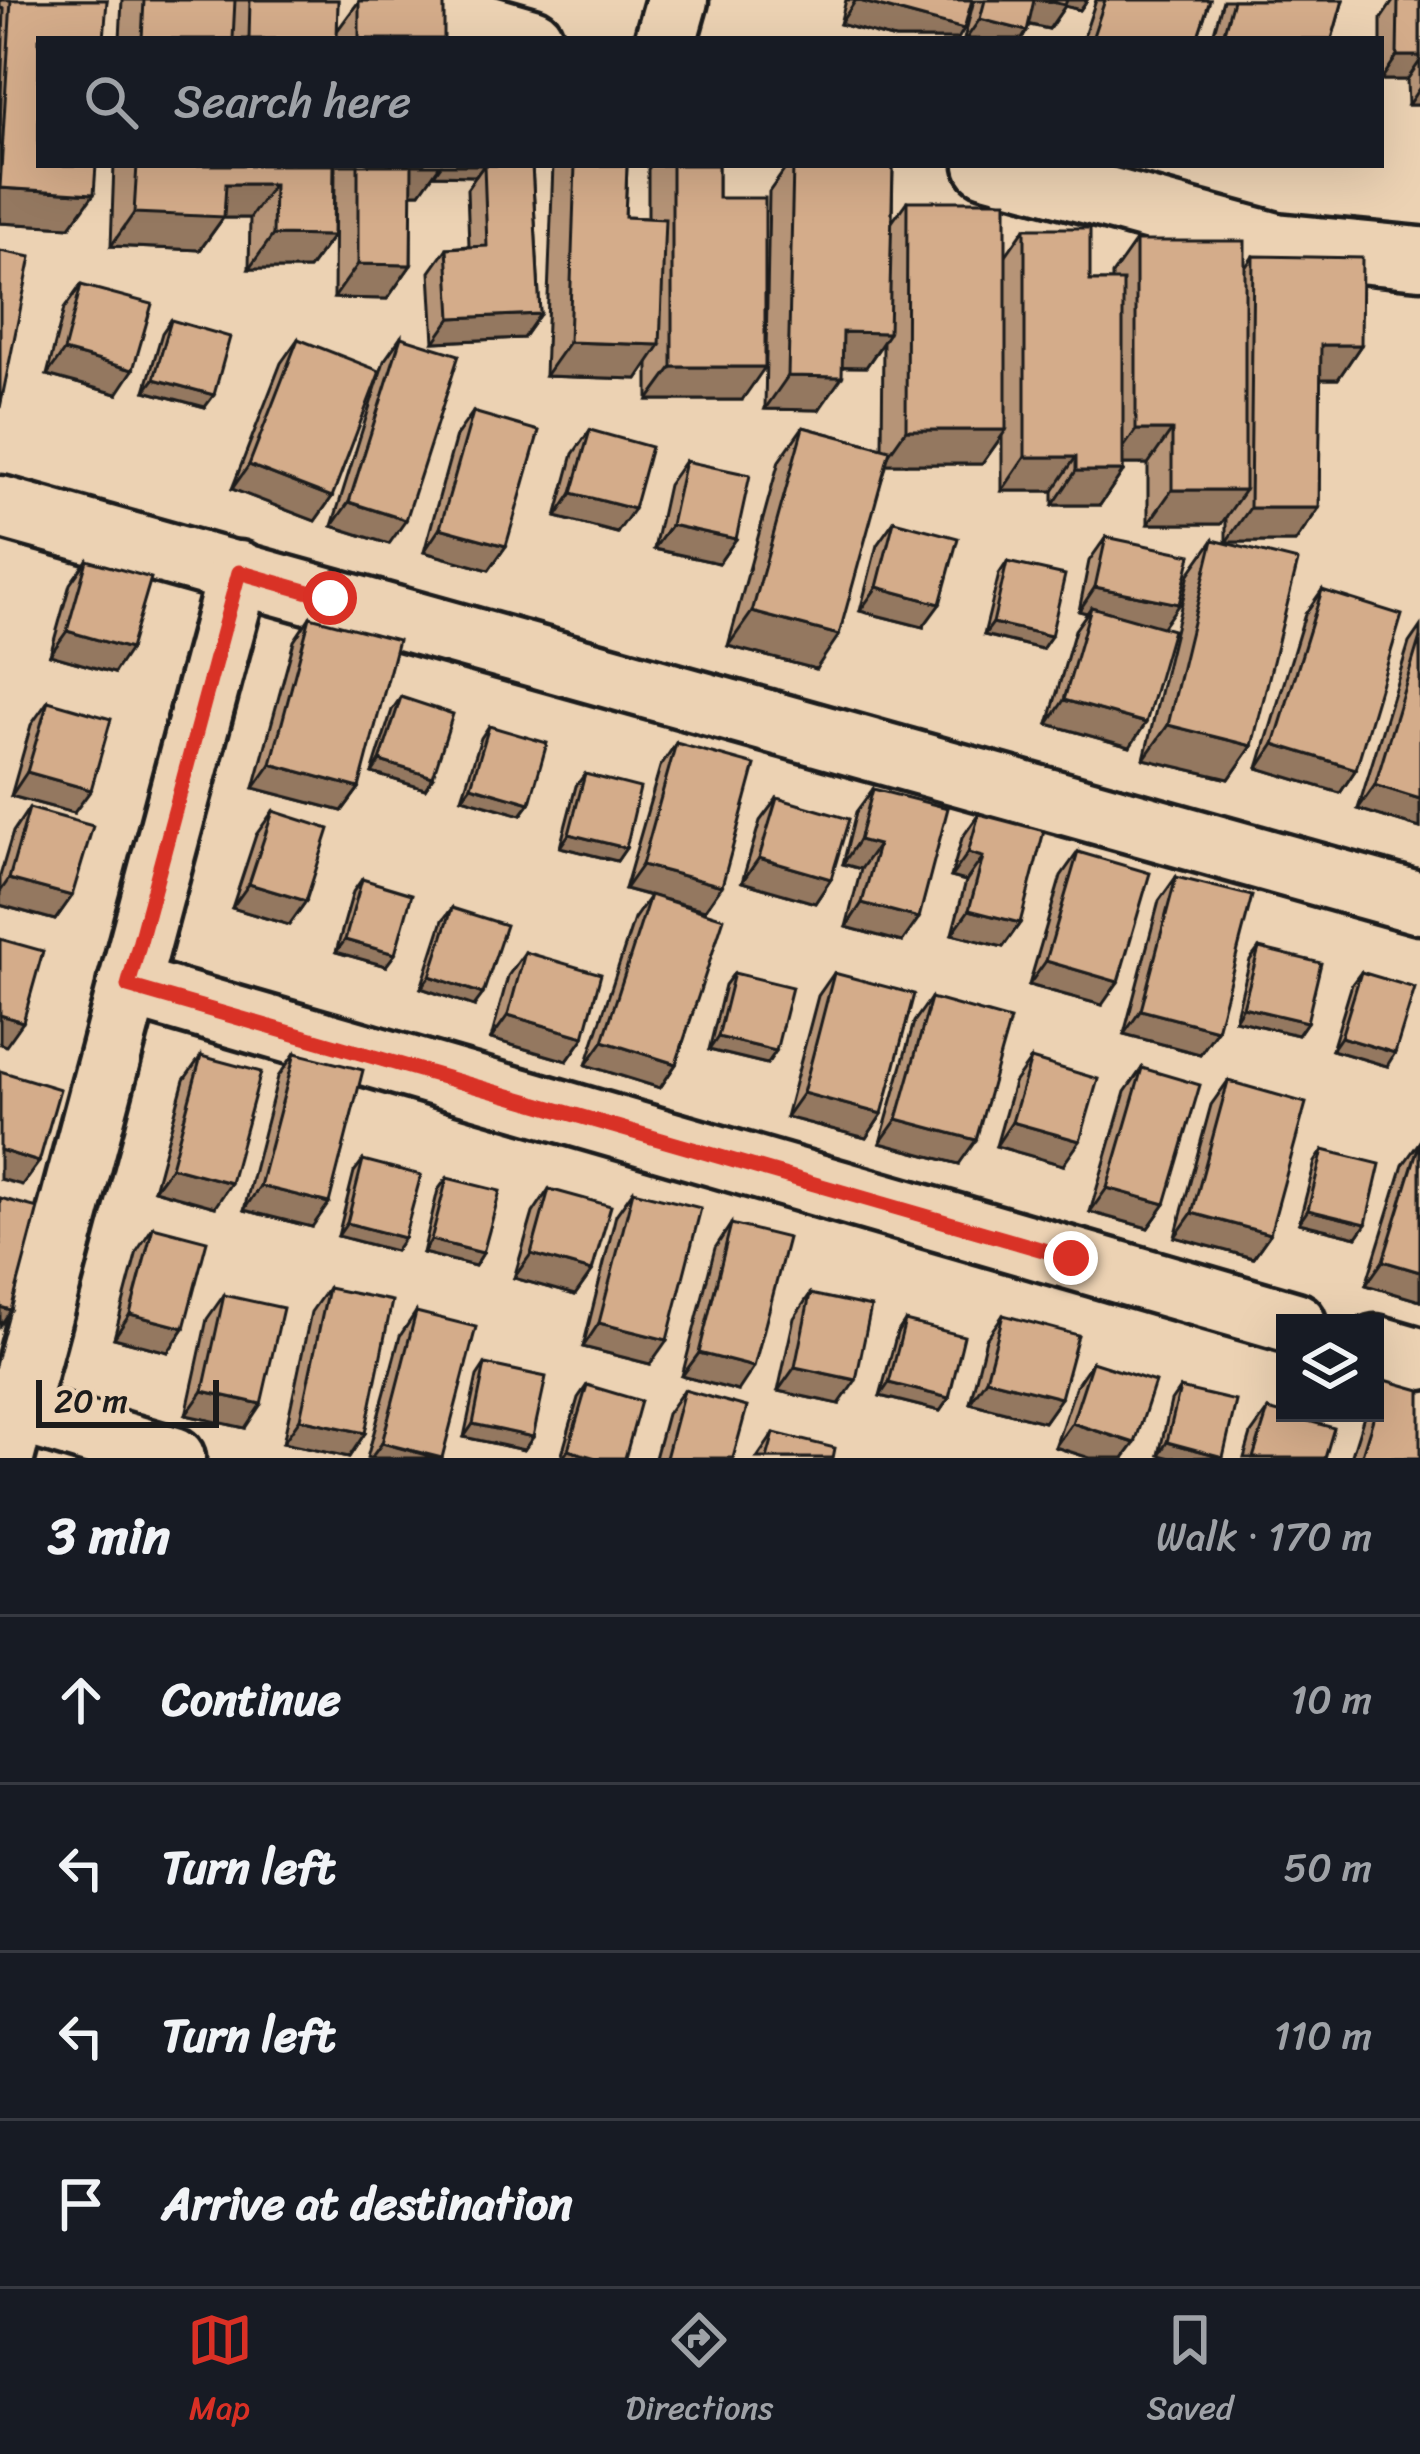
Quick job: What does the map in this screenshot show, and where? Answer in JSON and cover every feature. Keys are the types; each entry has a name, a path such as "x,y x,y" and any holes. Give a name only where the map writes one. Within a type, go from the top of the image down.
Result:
{"street":[{"path":"395,0 521,36"},
{"path":"667,36 677,0"},
{"path":"997,168 1276,244 1420,258"},
{"path":"0,507 1420,903"},
{"path":"174,1458 9,1434 239,572"},
{"path":"128,986 1276,1318"},
{"path":"1384,1349 1420,1359"}],"building":[{"path":"11,0 107,0 104,36 36,36 36,168 96,168 94,194 0,188"},
{"path":"144,0 235,0 233,36 142,36"},
{"path":"250,0 338,0 337,36 249,36"},
{"path":"856,0 972,0 964,29"},
{"path":"985,0 1034,0 1027,31 980,19"},
{"path":"1105,0 1210,0 1198,36 1093,36"},
{"path":"1233,0 1343,0 1333,36 1223,36"},
{"path":"1398,0 1420,0 1420,56 1397,56"},
{"path":"359,1 444,1 444,36 359,36"},
{"path":"0,8 4,9 0,127"},
{"path":"137,168 334,168 333,236 273,235 274,184 226,184 224,217 134,213"},
{"path":"358,168 412,168 411,265 358,264"},
{"path":"484,168 532,168 540,314 451,318 447,248 487,246"},
{"path":"575,168 627,168 625,217 665,219 660,345 569,342"},
{"path":"672,168 718,168 718,198 765,198 765,367 672,367"},
{"path":"793,168 893,168 889,333 843,332 842,377 788,376"},
{"path":"907,201 1006,201 1006,430 906,430"},
{"path":"1025,228 1090,228 1090,281 1123,281 1123,471 1076,471 1076,457 1025,457"},
{"path":"1136,241 1245,241 1245,490 1172,490 1172,430 1136,430"},
{"path":"0,251 31,257 0,408"},
{"path":"1253,256 1362,258 1361,345 1321,345 1319,508 1250,508"},
{"path":"81,285 152,304 133,370 64,351"},
{"path":"171,320 230,337 214,395 154,379"},
{"path":"401,337 459,355 406,520 349,502"},
{"path":"298,339 380,371 332,497 249,465"},
{"path":"473,412 539,431 506,546 440,528"},
{"path":"803,427 890,450 839,635 752,612"},
{"path":"590,430 651,447 634,509 572,493"},
{"path":"685,461 750,475 736,539 671,525"},
{"path":"894,521 958,538 940,604 877,587"},
{"path":"1106,537 1191,555 1179,604 1095,587"},
{"path":"1213,540 1298,561 1252,746 1168,725"},
{"path":"87,560 151,578 130,649 67,631"},
{"path":"1007,562 1065,575 1051,636 993,623"},
{"path":"1322,590 1402,615 1356,769 1274,744"},
{"path":"1091,607 1173,630 1146,723 1064,700"},
{"path":"310,617 398,640 359,788 271,764"},
{"path":"1420,637 1420,799 1375,785"},
{"path":"401,697 453,714 433,777 380,761"},
{"path":"48,701 111,719 91,790 27,772"},
{"path":"489,726 547,743 530,803 471,786"},
{"path":"676,743 755,765 722,886 642,865"},
{"path":"585,774 640,788 626,848 569,834"},
{"path":"873,789 948,808 919,918 862,903 878,845 859,840"},
{"path":"777,798 849,819 831,879 759,858"},
{"path":"29,808 93,826 72,896 9,879"},
{"path":"273,811 329,829 306,901 249,884"},
{"path":"979,814 1044,831 1020,923 969,910 983,857 968,853"},
{"path":"1078,852 1150,873 1118,982 1046,961"},
{"path":"1176,877 1252,896 1217,1030 1141,1010"},
{"path":"362,879 412,894 395,954 345,940"},
{"path":"650,895 724,918 676,1064 603,1041"},
{"path":"452,908 506,925 483,994 430,976"},
{"path":"0,939 43,951 23,1022 0,1015"},
{"path":"1259,948 1321,963 1307,1022 1243,1007"},
{"path":"525,952 601,974 584,1037 508,1015"},
{"path":"1361,972 1415,988 1395,1053 1341,1037"},
{"path":"734,973 792,987 776,1051 718,1037"},
{"path":"834,973 914,994 882,1114 803,1093"},
{"path":"931,998 1010,1020 976,1140 897,1119"},
{"path":"295,1053 363,1070 329,1203 260,1186"},
{"path":"201,1056 261,1072 231,1183 171,1167"},
{"path":"1031,1059 1098,1079 1080,1141 1012,1122"},
{"path":"1142,1068 1200,1085 1165,1204 1107,1188"},
{"path":"0,1071 60,1089 39,1162 0,1150"},
{"path":"1228,1081 1306,1103 1270,1234 1192,1213"},
{"path":"1420,1141 1420,1272 1383,1261"},
{"path":"1323,1150 1380,1164 1366,1224 1308,1210"},
{"path":"363,1160 421,1175 404,1238 347,1223"},
{"path":"447,1178 500,1191 483,1253 431,1240"},
{"path":"549,1189 611,1206 592,1271 531,1254"},
{"path":"633,1191 701,1208 667,1340 599,1323"},
{"path":"0,1198 38,1208 11,1310 0,1307"},
{"path":"731,1224 788,1238 754,1367 699,1353"},
{"path":"153,1227 207,1241 184,1328 130,1314"},
{"path":"328,1288 392,1301 365,1433 300,1419"},
{"path":"810,1294 871,1307 856,1380 795,1367"},
{"path":"224,1295 283,1308 261,1404 203,1391"},
{"path":"416,1312 476,1327 442,1458 382,1443"},
{"path":"1003,1315 1078,1335 1061,1398 986,1379"},
{"path":"905,1321 964,1336 949,1398 889,1383"},
{"path":"1092,1362 1155,1382 1135,1443 1072,1423"},
{"path":"485,1364 546,1377 533,1437 473,1424"},
{"path":"1384,1383 1420,1390 1420,1458 1361,1458 1372,1422 1384,1422"},
{"path":"587,1385 641,1401 625,1458 596,1458 568,1450"},
{"path":"1180,1388 1236,1401 1223,1457 1167,1442"},
{"path":"684,1390 747,1407 733,1458 666,1458"},
{"path":"1268,1410 1276,1412 1276,1422 1312,1422 1334,1428 1325,1458 1253,1458"},
{"path":"774,1433 835,1448 833,1458 767,1458"}],"route":[{"path":"330,598 239,572 128,986 1071,1258"}]}
